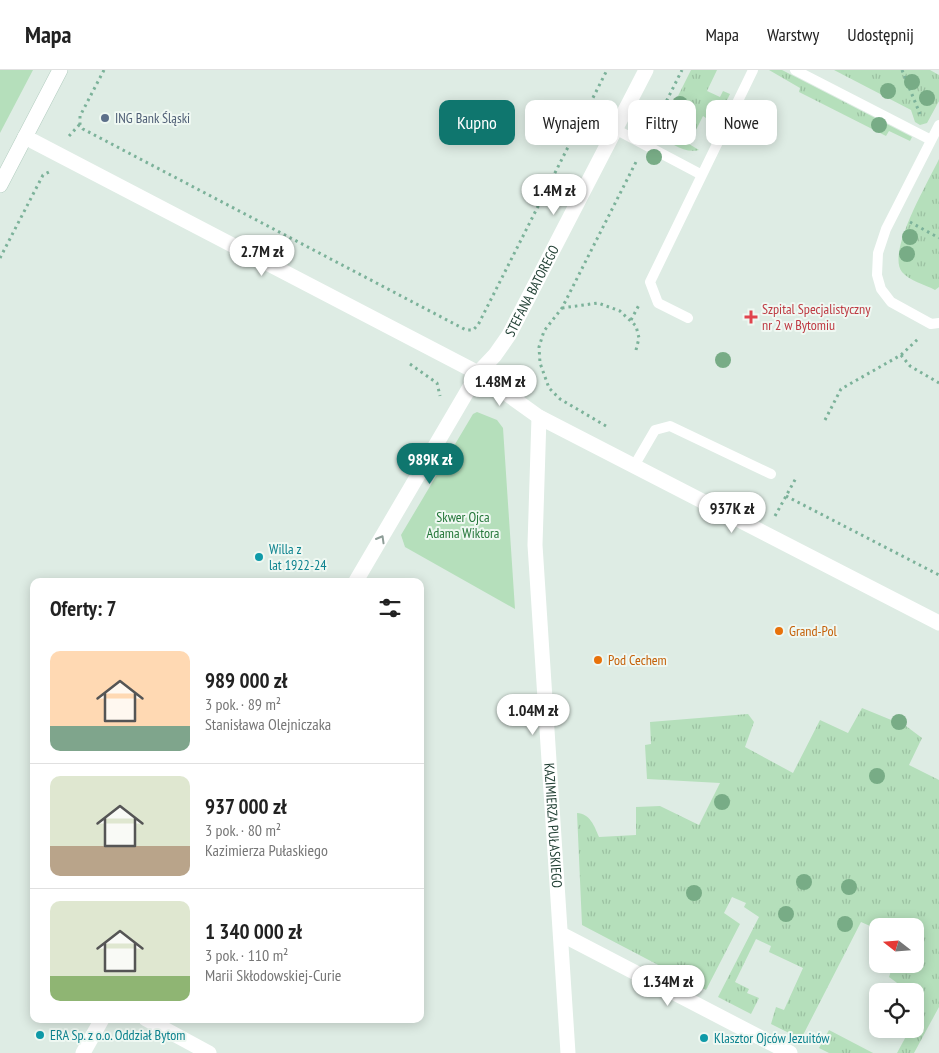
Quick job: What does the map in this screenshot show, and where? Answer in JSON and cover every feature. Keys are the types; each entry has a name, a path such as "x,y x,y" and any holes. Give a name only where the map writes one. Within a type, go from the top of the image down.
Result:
{"street":[{"path":"0,185 60,70"},
{"name":"STEFANA BATOREGO","path":"618,123 646,70"},
{"path":"25,137 478,373 539,417 939,624"},
{"name":"STEFANA BATOREGO","path":"358,578 478,373 509,335 607,145"},
{"name":"KAZIMIERZA PUŁASKIEGO","path":"539,417 536,545 568,1053"},
{"path":"561,934 790,1053"},
{"path":"83,1053 100,1023"},
{"path":"153,1023 209,1053"}],"lane":[{"path":"688,318 658,303 650,282 753,70"},
{"path":"795,70 931,140"},
{"path":"935,324 891,302 881,289 877,275 878,253 894,214 939,125"},
{"path":"644,145 702,175"},
{"path":"634,466 655,430 670,426 771,474"}],"path":[{"path":"104,70 80,116 80,124 83,129 466,330 473,330 478,325 607,70"},
{"path":"667,100 682,70"},
{"path":"902,70 931,140"},
{"path":"612,428 560,399 549,388 544,380 540,347 544,331 562,308 644,145"},
{"path":"0,258 43,176 52,170"},
{"path":"894,214 939,238"},
{"path":"562,308 598,303 620,311 636,326 639,338 636,350"},
{"path":"825,420 841,389 902,354 935,324"},
{"path":"902,354 910,366 939,383"},
{"path":"405,360 437,383 440,396 435,405"},
{"path":"774,518 796,478"},
{"path":"786,496 939,575"},
{"path":"766,513 782,521"}],"green space":[{"path":"0,70 33,70 0,133"},
{"path":"691,70 717,70 707,91 720,97 723,91 730,94 727,100 706,100 706,118 703,116 696,130 696,100 676,100"},
{"path":"769,70 782,70 912,137 910,141 889,131 886,136 799,92 800,88"},
{"path":"834,70 930,70 939,75 939,101 927,123 920,125 915,122 911,110"},
{"path":"675,145 691,145 699,150 694,151"},
{"path":"939,159 939,287 935,290 905,275 899,262 904,233"},
{"name":"Skwer Ojca Adama Wiktora","path":"477,412 497,420 503,428 515,609 405,547 401,535 473,414"},
{"path":"862,708 906,726 922,738 909,765 939,780 939,1007 924,1035 924,983 897,983 889,977 890,973 924,973 924,918 869,918 869,926 861,922 801,1039 771,1024 776,1007 784,1010 803,968 769,952 771,946 756,939 735,982 749,989 747,993 759,998 751,1014 718,997 759,917 744,907 746,903 732,897 724,913 740,924 706,990 582,925 577,813 588,818 599,837 636,835 636,807 660,806 699,825 720,783 647,779 645,745 651,744 650,722 748,714 754,722 745,747 793,773 820,720 848,733"},
{"path":"829,1030 873,1053 829,1053 819,1048"},
{"path":"905,1038 922,1038 914,1053 897,1053"}],"place":[{"name":"ING Bank Śląski","path":"105,118"},
{"name":"Szpital Specjalistyczny nr 2 w Bytomiu","path":"751,317"},
{"name":"Willa z lat 1922-24","path":"259,557"},
{"name":"Grand-Pol","path":"779,631"},
{"name":"Pod Cechem","path":"598,660"},
{"name":"ERA Sp. z o.o. Oddział Bytom","path":"40,1035"},
{"name":"Klasztor Ojców Jezuitów","path":"704,1038"}]}
